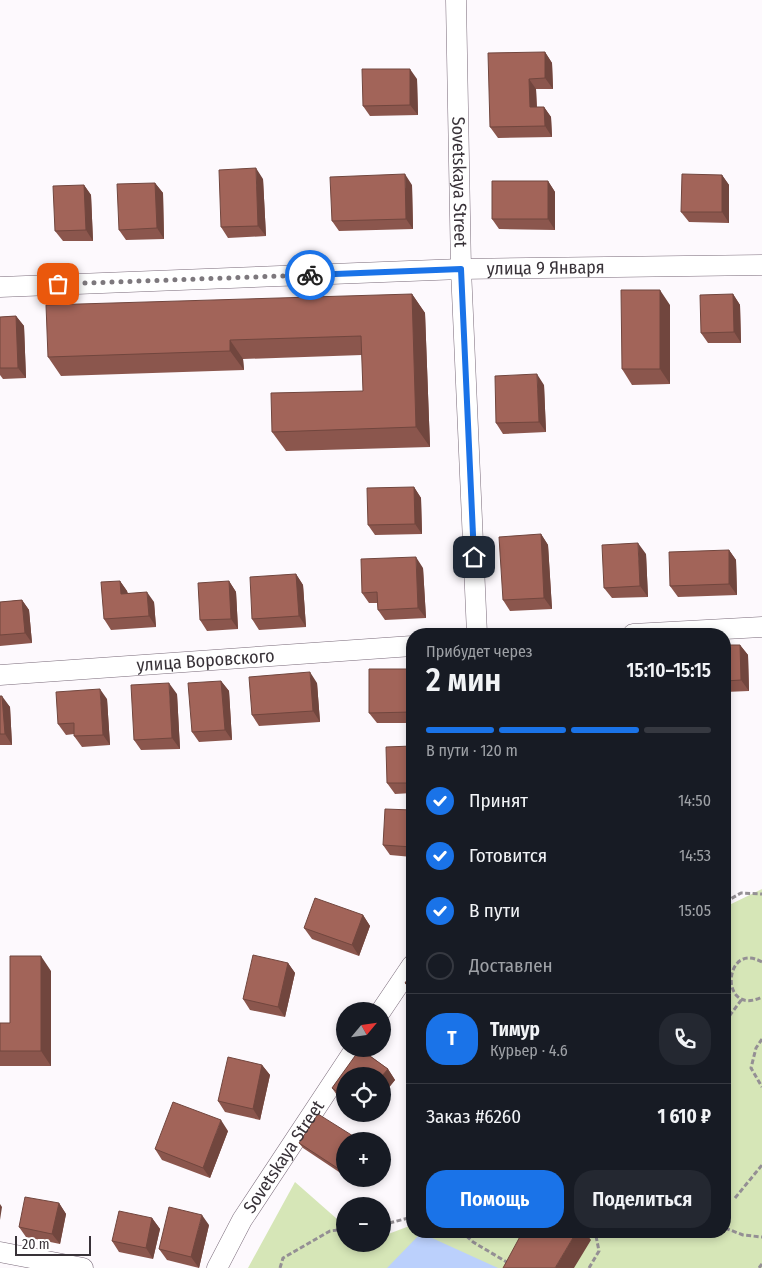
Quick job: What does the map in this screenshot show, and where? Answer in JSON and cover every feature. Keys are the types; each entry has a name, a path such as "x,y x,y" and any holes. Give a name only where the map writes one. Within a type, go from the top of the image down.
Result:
{"street":[{"name":"Sovetskaya Street","path":"456,0 461,269 477,628"},
{"name":"улица 9 Января","path":"0,286 461,269 762,265"},
{"path":"731,629 762,627"},
{"name":"улица Воровского","path":"0,675 406,646"},
{"path":"387,1002 406,974"},
{"name":"Sovetskaya Street","path":"217,1268 242,1220 349,1058"},
{"path":"0,1252 83,1268"}],"path":[{"path":"731,899 741,894 762,894"},
{"path":"731,978 733,969 744,960 751,959 762,962"},
{"path":"731,986 732,990 742,999 755,1000 762,997"},
{"path":"731,1014 742,999"},
{"path":"762,1038 756,1048 751,1068 762,1087"},
{"path":"735,1198 762,1165"},
{"path":"391,1223 406,1219"},
{"path":"280,1268 283,1258 330,1231 336,1230"},
{"path":"731,1230 743,1235 762,1237"},
{"path":"469,1238 509,1266 514,1256"},
{"path":"589,1268 599,1251 596,1238"},
{"path":"759,1268 762,1264"}],"green space":[{"path":"762,889 762,1268 248,1268 295,1182 336,1218 336,1252 391,1252 391,1233 406,1227 406,1238 731,1238 731,904"}],"water":[{"path":"416,1238 432,1238 498,1268 387,1268"}],"building":[{"path":"545,52 545,78 529,79 530,107 544,107 545,126 490,127 488,53"},
{"path":"362,69 410,69 410,105 363,106"},
{"path":"256,168 258,226 221,227 219,170"},
{"path":"405,174 406,219 332,221 330,177"},
{"path":"682,174 722,175 722,212 681,212"},
{"path":"492,181 548,181 548,219 492,219"},
{"path":"155,183 157,228 119,230 117,184"},
{"path":"84,185 86,230 55,231 53,186"},
{"path":"621,290 660,290 660,369 622,369"},
{"path":"412,294 416,427 272,432 271,393 363,391 361,336 230,340 230,351 48,357 46,305"},
{"path":"733,294 734,332 701,333 700,295"},
{"path":"16,316 18,368 0,368 0,317"},
{"path":"537,374 539,422 496,423 495,376"},
{"path":"414,487 415,524 368,525 367,488"},
{"path":"541,534 544,598 503,600 499,537"},
{"path":"638,543 640,586 604,588 602,545"},
{"path":"729,550 729,584 670,586 669,552"},
{"path":"416,557 418,608 378,610 377,592 362,593 361,559"},
{"path":"296,574 299,616 252,619 250,577"},
{"path":"120,581 121,594 147,592 149,616 104,619 101,582"},
{"path":"229,581 231,619 200,620 198,583"},
{"path":"22,600 25,633 0,635 0,602"},
{"path":"731,645 740,645 741,680 731,681"},
{"path":"369,669 406,669 406,712 369,713"},
{"path":"310,672 313,711 252,715 249,677"},
{"path":"221,681 225,730 192,732 188,683"},
{"path":"169,683 172,738 134,740 131,685"},
{"path":"100,689 103,735 74,736 74,723 58,724 56,692"},
{"path":"0,696 2,696 5,734 0,734"},
{"path":"406,746 406,783 387,783 386,747"},
{"path":"385,809 406,810 406,847 383,845"},
{"path":"315,898 363,915 352,945 304,928"},
{"path":"253,955 288,963 278,1007 243,999"},
{"path":"10,956 41,956 41,1051 0,1051 0,1023 10,1023"},
{"path":"228,1057 262,1065 253,1109 218,1101"},
{"path":"354,1058 373,1058 385,1067 347,1067"},
{"path":"336,1082 336,1091 332,1088"},
{"path":"173,1102 221,1120 203,1168 155,1149"},
{"path":"318,1114 347,1132 336,1132 336,1167 299,1143"},
{"path":"25,1197 59,1203 52,1234 19,1227"},
{"path":"169,1207 202,1215 191,1257 159,1249"},
{"path":"119,1211 152,1218 146,1248 112,1241"},
{"path":"519,1238 573,1238 555,1268 503,1268"}],"way so far":[{"path":"58,284 310,275"}],"route":[{"path":"310,275 461,269 474,557"}]}
